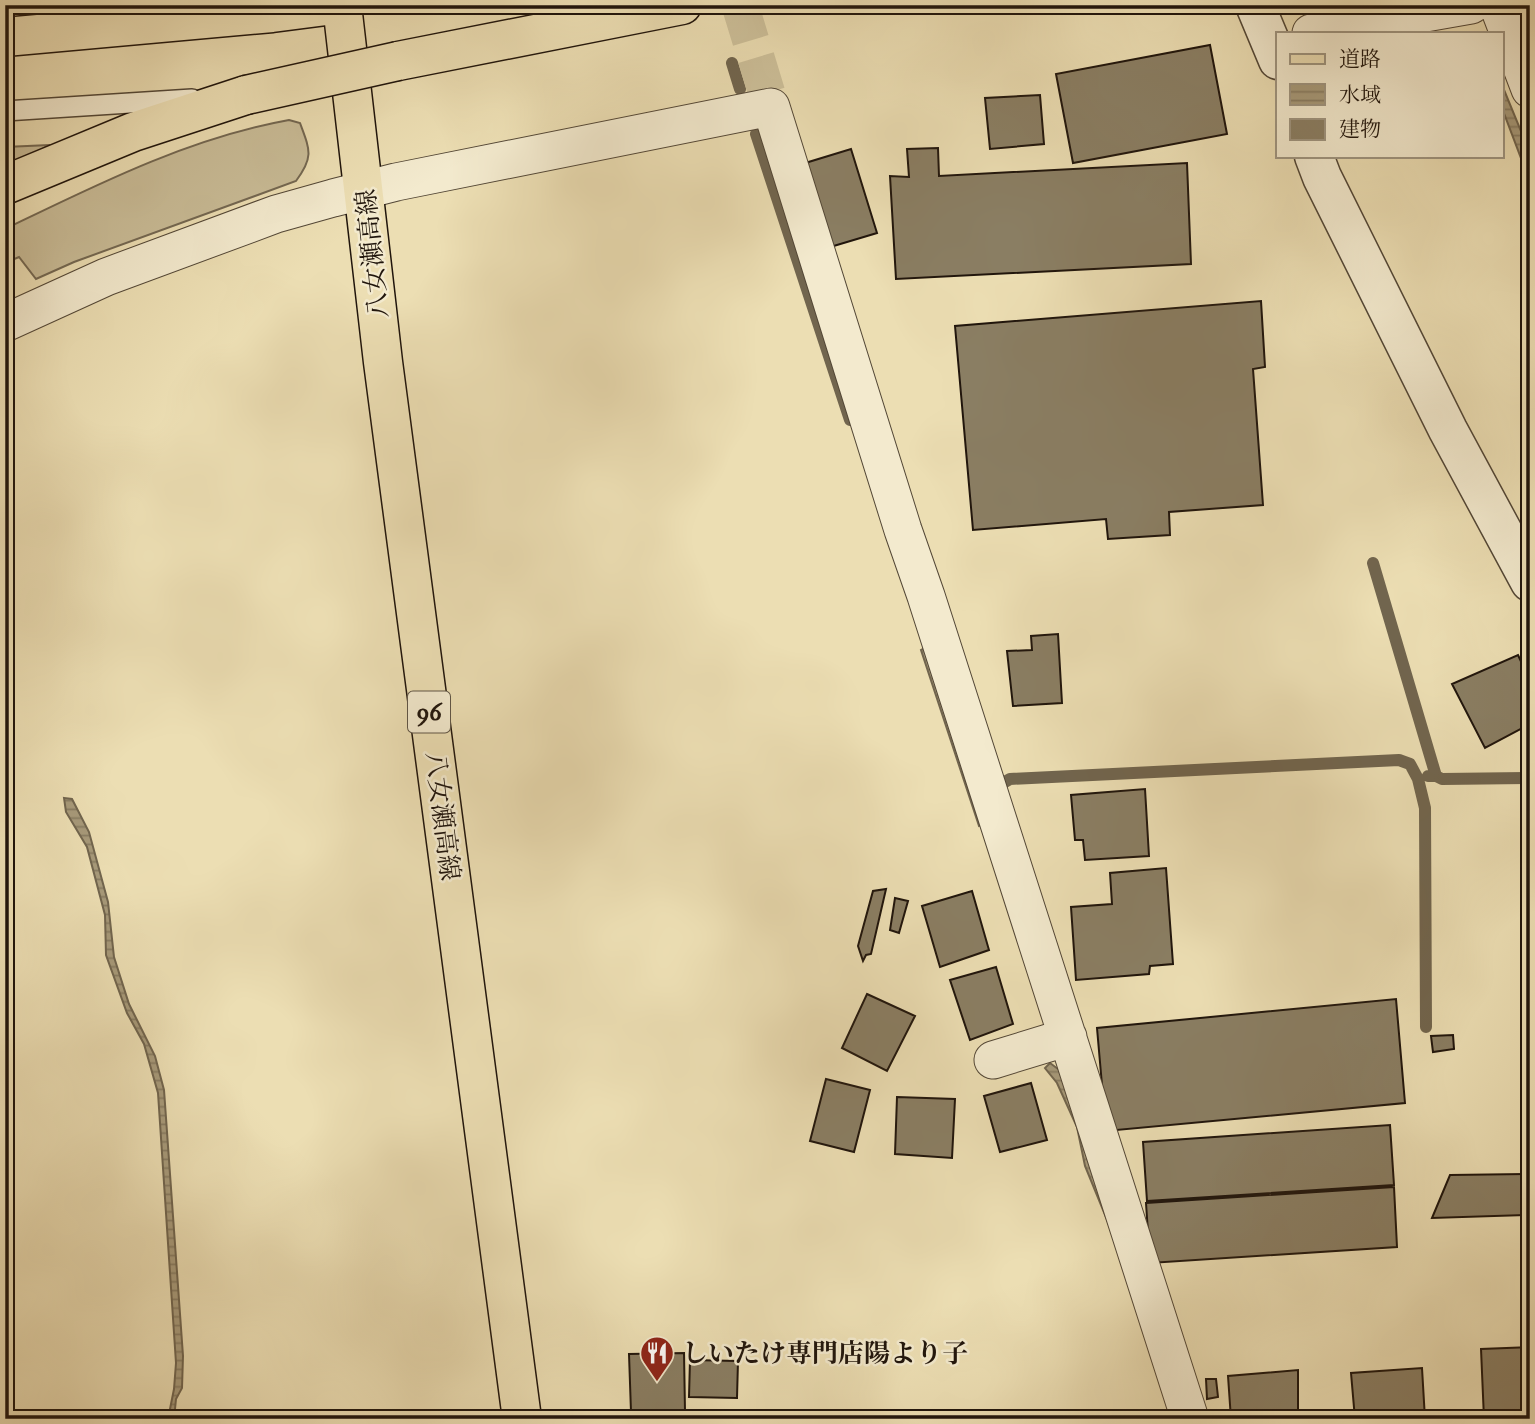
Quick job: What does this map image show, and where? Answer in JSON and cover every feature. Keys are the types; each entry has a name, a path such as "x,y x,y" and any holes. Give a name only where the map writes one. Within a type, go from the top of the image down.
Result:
{"main road":[{"path":"5,37 334,5"},
{"name":"八女瀬高線","path":"342,5 387,389 522,1419"},
{"path":"5,185 133,132 246,95 398,61 682,5"}],"street":[{"path":"1255,5 1275,47"},
{"path":"1317,32 1471,5"},
{"path":"1498,5 1530,89"},
{"path":"7,313 276,214 365,189 771,107 903,530 1190,1419"},
{"path":"1315,158 1442,418 1530,582"},
{"path":"993,1060 1068,1037"}],"lane":[{"path":"5,111 246,95"}],"shaded area":[{"path":"289,120 300,123 308,147 306,166 296,181 74,262 36,279 19,257 5,263 5,229 108,180 179,151 215,138"},
{"path":"50,145 5,169 5,147"}],"water":[{"path":"1504,90 1530,153 1530,182 1504,113"},
{"path":"929,646 988,822 979,826 921,650"},
{"path":"64,798 72,799 89,832 108,902 114,957 129,1004 155,1056 164,1090 183,1356 182,1388 176,1399 174,1419 168,1419 176,1363 158,1093 144,1044 127,1013 106,955 105,915 87,847 66,812"},
{"path":"1050,1063 1066,1075 1110,1227 1085,1166 1077,1127 1057,1083 1045,1068"}],"building":[{"path":"1210,45 1227,134 1073,163 1056,74"},
{"path":"1040,95 1044,144 990,149 985,98"},
{"path":"938,148 939,176 1187,163 1191,264 896,279 890,176 909,177 907,149"},
{"path":"851,149 877,233 827,248 802,164"},
{"path":"1261,301 1265,367 1253,369 1263,505 1169,512 1170,535 1108,539 1106,519 973,530 955,326"},
{"path":"1058,634 1062,703 1013,706 1007,651 1032,650 1031,636"},
{"path":"1518,655 1530,681 1530,724 1485,748 1452,684"},
{"path":"1145,789 1149,856 1085,860 1083,840 1075,840 1071,795"},
{"path":"1166,868 1173,964 1150,966 1149,974 1076,980 1071,907 1112,904 1110,873"},
{"path":"886,889 871,954 866,955 863,961 858,946 873,891"},
{"path":"972,891 989,950 940,967 922,906"},
{"path":"895,898 908,901 899,933 890,930"},
{"path":"996,967 1013,1024 970,1040 950,980"},
{"path":"867,994 915,1016 887,1071 842,1048"},
{"path":"1396,999 1405,1103 1106,1131 1097,1028"},
{"path":"1453,1035 1454,1049 1433,1052 1431,1036"},
{"path":"826,1079 870,1090 854,1152 810,1141"},
{"path":"1031,1083 1047,1140 1000,1152 984,1096"},
{"path":"897,1097 955,1099 952,1158 895,1154"},
{"path":"1390,1125 1394,1185 1147,1201 1143,1142"},
{"path":"1530,1174 1530,1215 1432,1218 1450,1175"},
{"path":"1394,1187 1397,1247 1150,1263 1146,1203"},
{"path":"1530,1347 1530,1419 1484,1419 1481,1349"},
{"name":"しいたけ専門店陽より子","path":"684,1353 685,1411 631,1412 629,1354"},
{"path":"690,1360 738,1361 737,1398 689,1397"},
{"path":"1422,1368 1425,1419 1355,1419 1351,1373"},
{"path":"1298,1370 1298,1419 1231,1419 1228,1376"},
{"path":"1206,1379 1216,1379 1218,1397 1207,1399"},
{"path":"867,1414 915,1419 866,1419"},
{"path":"813,1415 813,1419 782,1418"}],"waterway":[{"path":"732,63 740,89"},
{"path":"756,134 850,420"},
{"path":"1373,563 1436,776"},
{"path":"1003,783 1010,779 1399,760 1410,764 1418,779 1425,808 1426,1027"},
{"path":"1428,776 1442,779 1530,778"}],"tunnel":[{"path":"740,5 771,107"}],"place":[{"name":"しいたけ専門店陽より子","path":"657,1383"}]}
